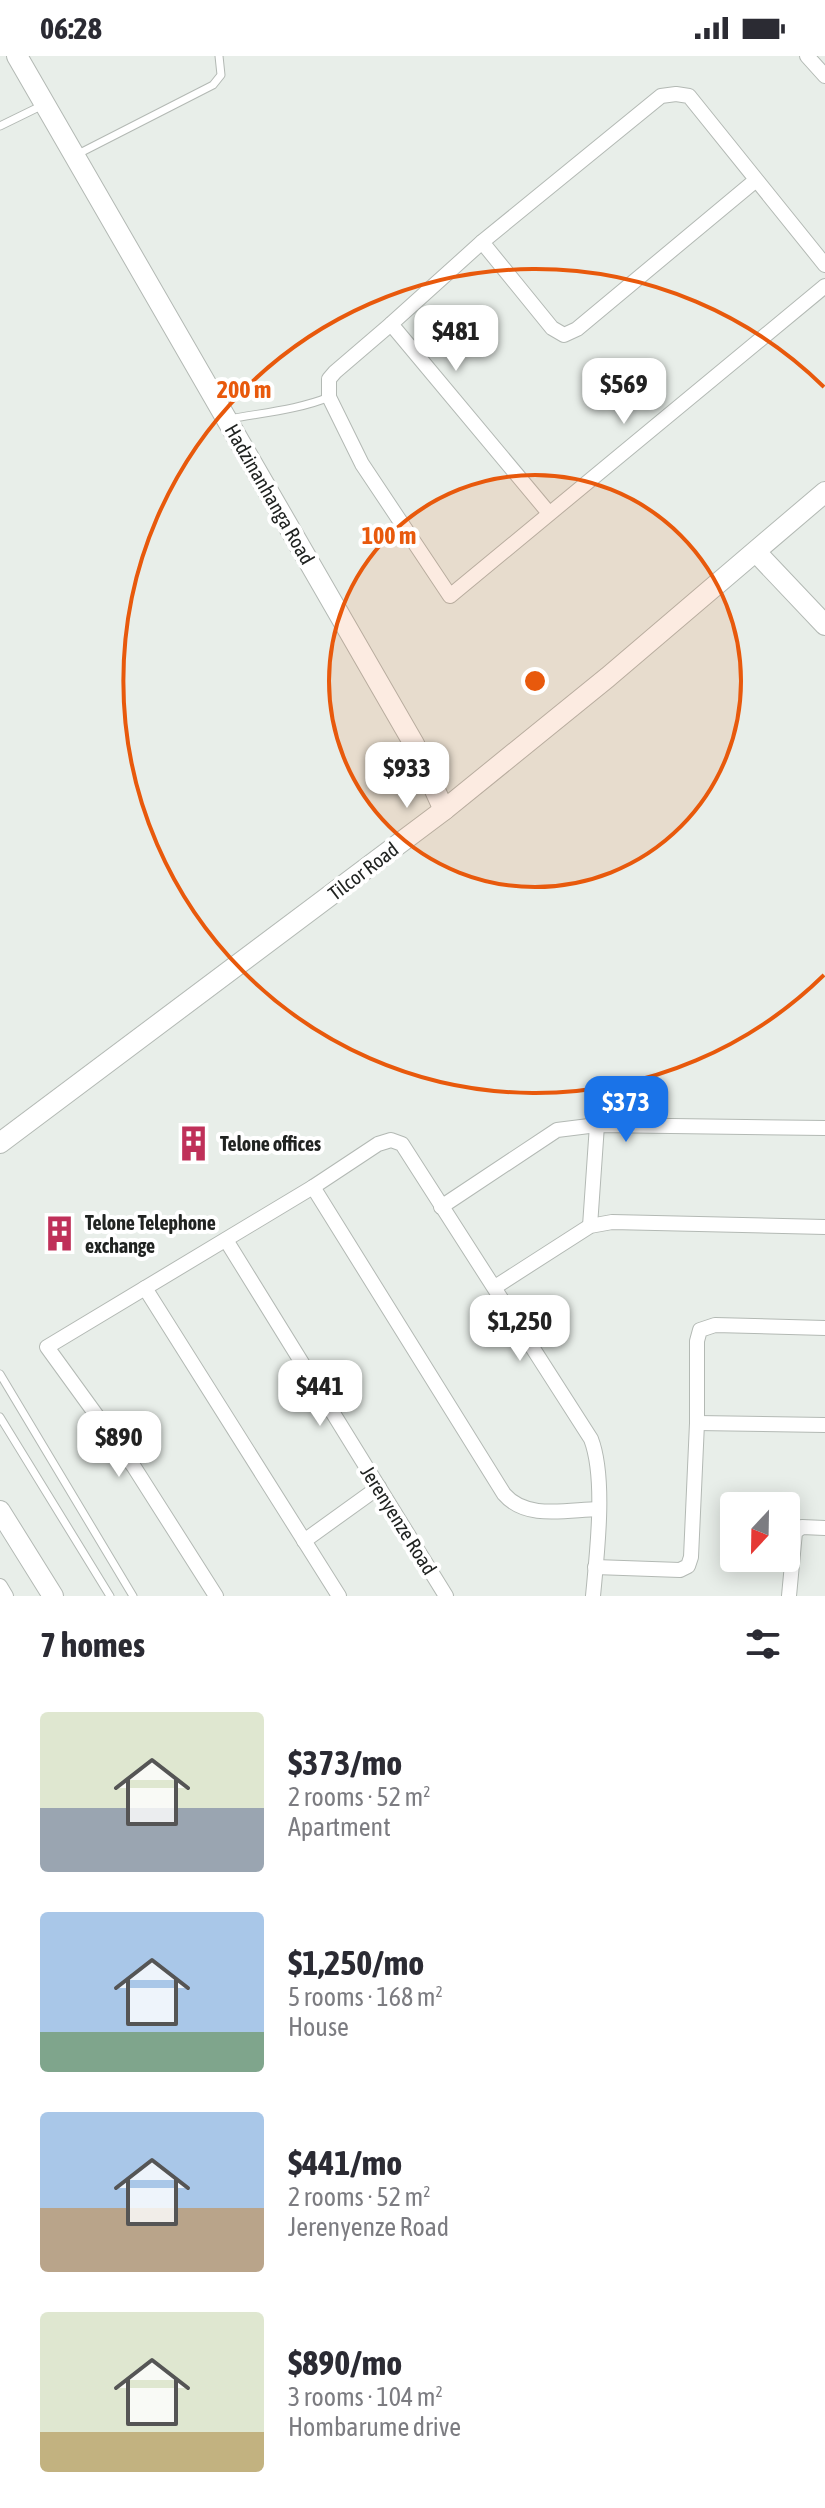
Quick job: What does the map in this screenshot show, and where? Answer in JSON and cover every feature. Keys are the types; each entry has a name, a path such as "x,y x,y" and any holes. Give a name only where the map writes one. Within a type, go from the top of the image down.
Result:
{"street":[{"name":"Hadzinanhanga Road","path":"17,56 414,744 444,810"},
{"path":"807,56 825,76"},
{"path":"825,265 689,96 661,96 482,242 335,372 327,387 329,397 362,464 450,596 825,286"},
{"path":"482,242 552,328 564,335 577,329 756,180"},
{"path":"391,324 548,512"},
{"name":"Tilcor Road","path":"0,1143 444,810 608,677 825,492"},
{"path":"756,552 825,625"},
{"path":"590,1226 597,1125"},
{"path":"441,1207 557,1130 597,1125 825,1128"},
{"path":"216,1596 134,1467 47,1347 313,1187 378,1144 391,1140 402,1144 591,1439 598,1456 593,1596"},
{"path":"313,1187 514,1507 535,1512 598,1509"},
{"path":"495,1287 590,1226 612,1222 825,1227"},
{"name":"Jerenyenze Road","path":"226,1240 446,1596"},
{"path":"145,1288 339,1596"},
{"path":"595,1567 680,1570 688,1566 691,1557 697,1341 700,1330 715,1325 825,1328"},
{"path":"697,1423 825,1425"},
{"path":"304,1541 379,1487"},
{"path":"0,1511 53,1596"},
{"path":"789,1596 795,1532 802,1527 825,1528"},
{"path":"0,1586 6,1596"}],"lane":[{"path":"74,156 213,85 221,75 219,56"},
{"path":"0,126 45,104"},
{"path":"227,420 286,407 311,405 329,397"},
{"path":"0,1374 133,1596"},
{"path":"1,1419 110,1596"}],"place":[{"name":"Telone offices","path":"194,1143"},
{"name":"Telone Telephone exchange","path":"59,1233"}]}
